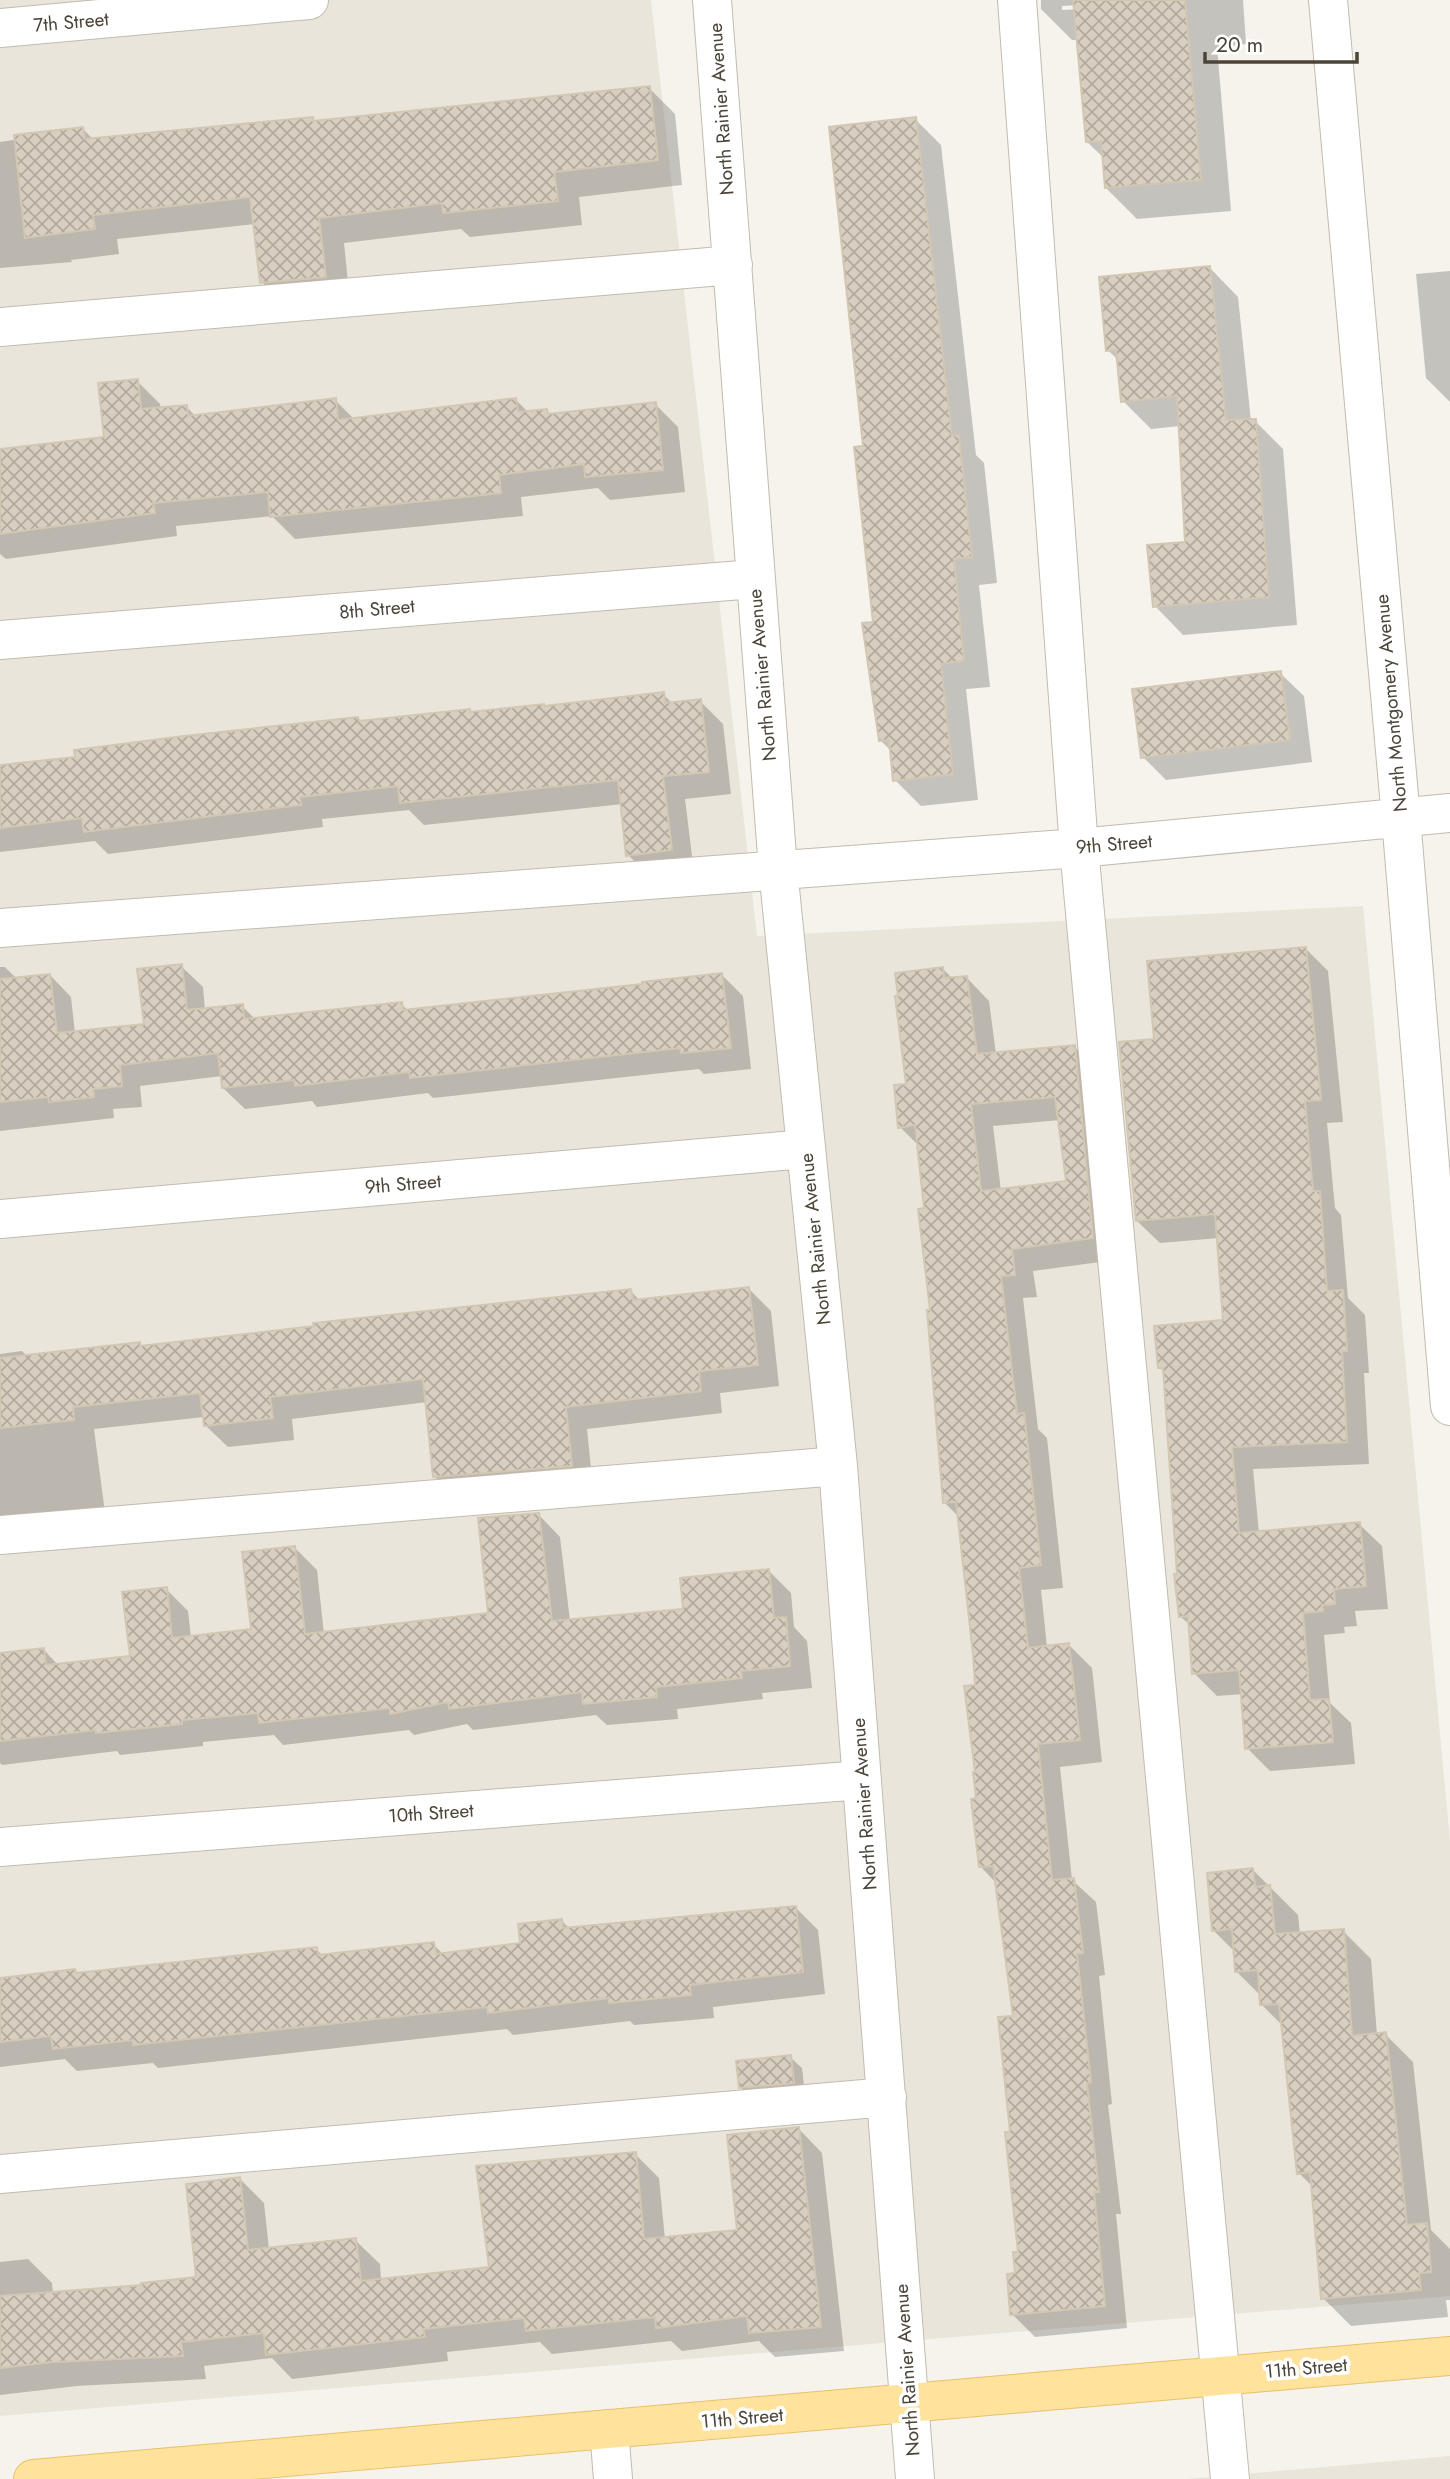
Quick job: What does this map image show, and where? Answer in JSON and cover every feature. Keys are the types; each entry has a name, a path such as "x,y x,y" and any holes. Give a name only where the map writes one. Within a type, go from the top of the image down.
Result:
{"main road":[{"name":"11th Street","path":"33,2479 305,2468 609,2429 1450,2356"}],"street":[{"name":"7th Street","path":"0,28 309,0"},
{"name":"North Rainier Avenue","path":"712,0 778,869 838,1466 915,2479"},
{"path":"1017,0 1079,848 1230,2479"},
{"name":"North Montgomery Avenue","path":"1328,0 1450,1406"},
{"path":"0,327 733,265"},
{"name":"8th Street","path":"0,640 754,579"},
{"name":"9th Street","path":"0,928 1079,848 1450,813"},
{"name":"9th Street","path":"0,1219 805,1149"},
{"path":"0,1535 838,1466"},
{"name":"10th Street","path":"0,1847 862,1780"},
{"path":"0,2174 887,2096"},
{"path":"609,2429 612,2479"}],"shaded area":[{"path":"0,0 651,0 757,936 1363,906 1450,1841 1450,2296 0,2416"},
{"path":"1450,2456 1450,2479 1187,2479"}],"building":[{"path":"1073,0 1185,0 1201,180 1105,188 1101,141 1086,142"},
{"path":"650,86 658,160 554,172 558,201 443,213 442,203 319,218 326,277 260,283 250,197 93,215 95,229 25,238 14,135 83,127 85,139 313,117 313,121"},
{"path":"916,117 952,436 959,435 972,557 954,559 964,661 941,664 953,774 893,781 889,740 879,741 862,623 873,622 854,447 863,446 829,127"},
{"path":"1210,266 1226,420 1256,419 1269,597 1153,607 1147,545 1185,542 1177,396 1121,402 1116,350 1106,351 1099,277"},
{"path":"138,379 141,409 187,405 188,416 336,398 338,420 516,398 518,412 547,409 548,414 656,402 663,470 585,477 584,464 499,475 501,493 270,517 268,492 153,503 155,513 0,534 0,449 104,437 98,383"},
{"path":"1281,671 1290,740 1141,758 1132,689"},
{"path":"664,692 665,703 701,699 709,772 663,776 672,850 626,856 618,780 400,803 398,786 300,797 301,805 84,832 82,818 0,828 0,765 75,757 74,750 184,736 358,717 359,721 470,709 470,712 544,706"},
{"path":"1306,947 1321,1100 1305,1101 1313,1191 1320,1191 1327,1291 1343,1290 1347,1351 1342,1351 1347,1442 1232,1447 1239,1533 1360,1522 1366,1586 1334,1589 1335,1604 1322,1605 1323,1611 1303,1613 1310,1700 1329,1699 1333,1742 1245,1749 1239,1670 1192,1674 1188,1616 1179,1617 1174,1574 1177,1574 1163,1368 1158,1368 1154,1326 1223,1320 1215,1214 1136,1221 1119,1042 1154,1039 1147,961"},
{"path":"182,964 187,1010 243,1004 244,1019 402,1002 403,1010 722,973 731,1048 681,1053 680,1048 410,1078 409,1072 295,1086 294,1080 222,1088 218,1053 120,1065 122,1086 93,1089 94,1097 49,1102 48,1097 0,1102 0,979 50,974 57,1033 144,1024 137,969"},
{"path":"943,967 944,978 967,976 977,1054 1075,1045 1093,1238 1012,1249 1015,1275 1001,1276 1017,1414 1024,1413 1041,1565 1019,1568 1028,1648 1069,1643 1080,1740 1038,1744 1052,1880 1074,1878 1083,1953 1077,1954 1091,2082 1087,2083 1099,2192 1094,2192 1105,2306 1010,2315 1007,2274 1015,2273 1013,2252 1018,2252 1005,2132 1010,2132 998,2017 1013,2016 993,1866 979,1867 971,1799 976,1798 975,1772 964,1686 975,1685 973,1654 956,1502 943,1503 927,1310 930,1310 918,1209 924,1208 915,1125 898,1128 894,1085 906,1084 895,996 898,996 895,973","holes":["1055,1097 1066,1181 981,1191 971,1104"]},
{"path":"749,1287 758,1365 699,1371 701,1391 566,1407 572,1466 433,1477 423,1379 270,1397 273,1418 204,1426 200,1393 73,1407 74,1420 0,1428 0,1358 140,1342 140,1346 314,1326 313,1323 631,1289 633,1300"},
{"path":"539,1513 552,1621 683,1609 680,1578 769,1569 774,1618 786,1617 790,1666 741,1671 742,1678 656,1687 657,1697 583,1704 582,1692 449,1709 448,1702 390,1714 390,1708 259,1723 258,1713 182,1720 182,1724 0,1741 0,1653 44,1648 46,1665 130,1656 122,1592 167,1587 172,1638 251,1629 242,1552 295,1546 305,1634 488,1613 478,1518"},
{"path":"1253,1868 1255,1887 1270,1885 1275,1934 1344,1929 1352,2036 1386,2032 1407,2225 1427,2223 1431,2272 1419,2273 1421,2290 1321,2299 1310,2172 1297,2174 1279,2004 1260,2005 1258,1970 1235,1972 1232,1929 1212,1931 1207,1873"},
{"path":"796,1906 803,1972 690,1985 691,1995 609,2003 609,1998 488,2013 487,2007 133,2045 133,2040 53,2049 51,2036 0,2042 0,1978 75,1969 76,1973 317,1947 318,1955 434,1942 436,1954 520,1943 518,1924 562,1919 563,1928"},
{"path":"791,2055 794,2083 739,2088 736,2061"},
{"path":"799,2127 821,2327 749,2333 747,2316 656,2328 655,2317 526,2331 524,2318 423,2329 425,2337 266,2355 264,2333 181,2342 183,2356 52,2362 0,2368 0,2296 142,2285 141,2283 196,2277 186,2184 240,2177 248,2250 356,2238 361,2281 489,2267 476,2166 636,2152 644,2239 737,2230 727,2135"}]}
